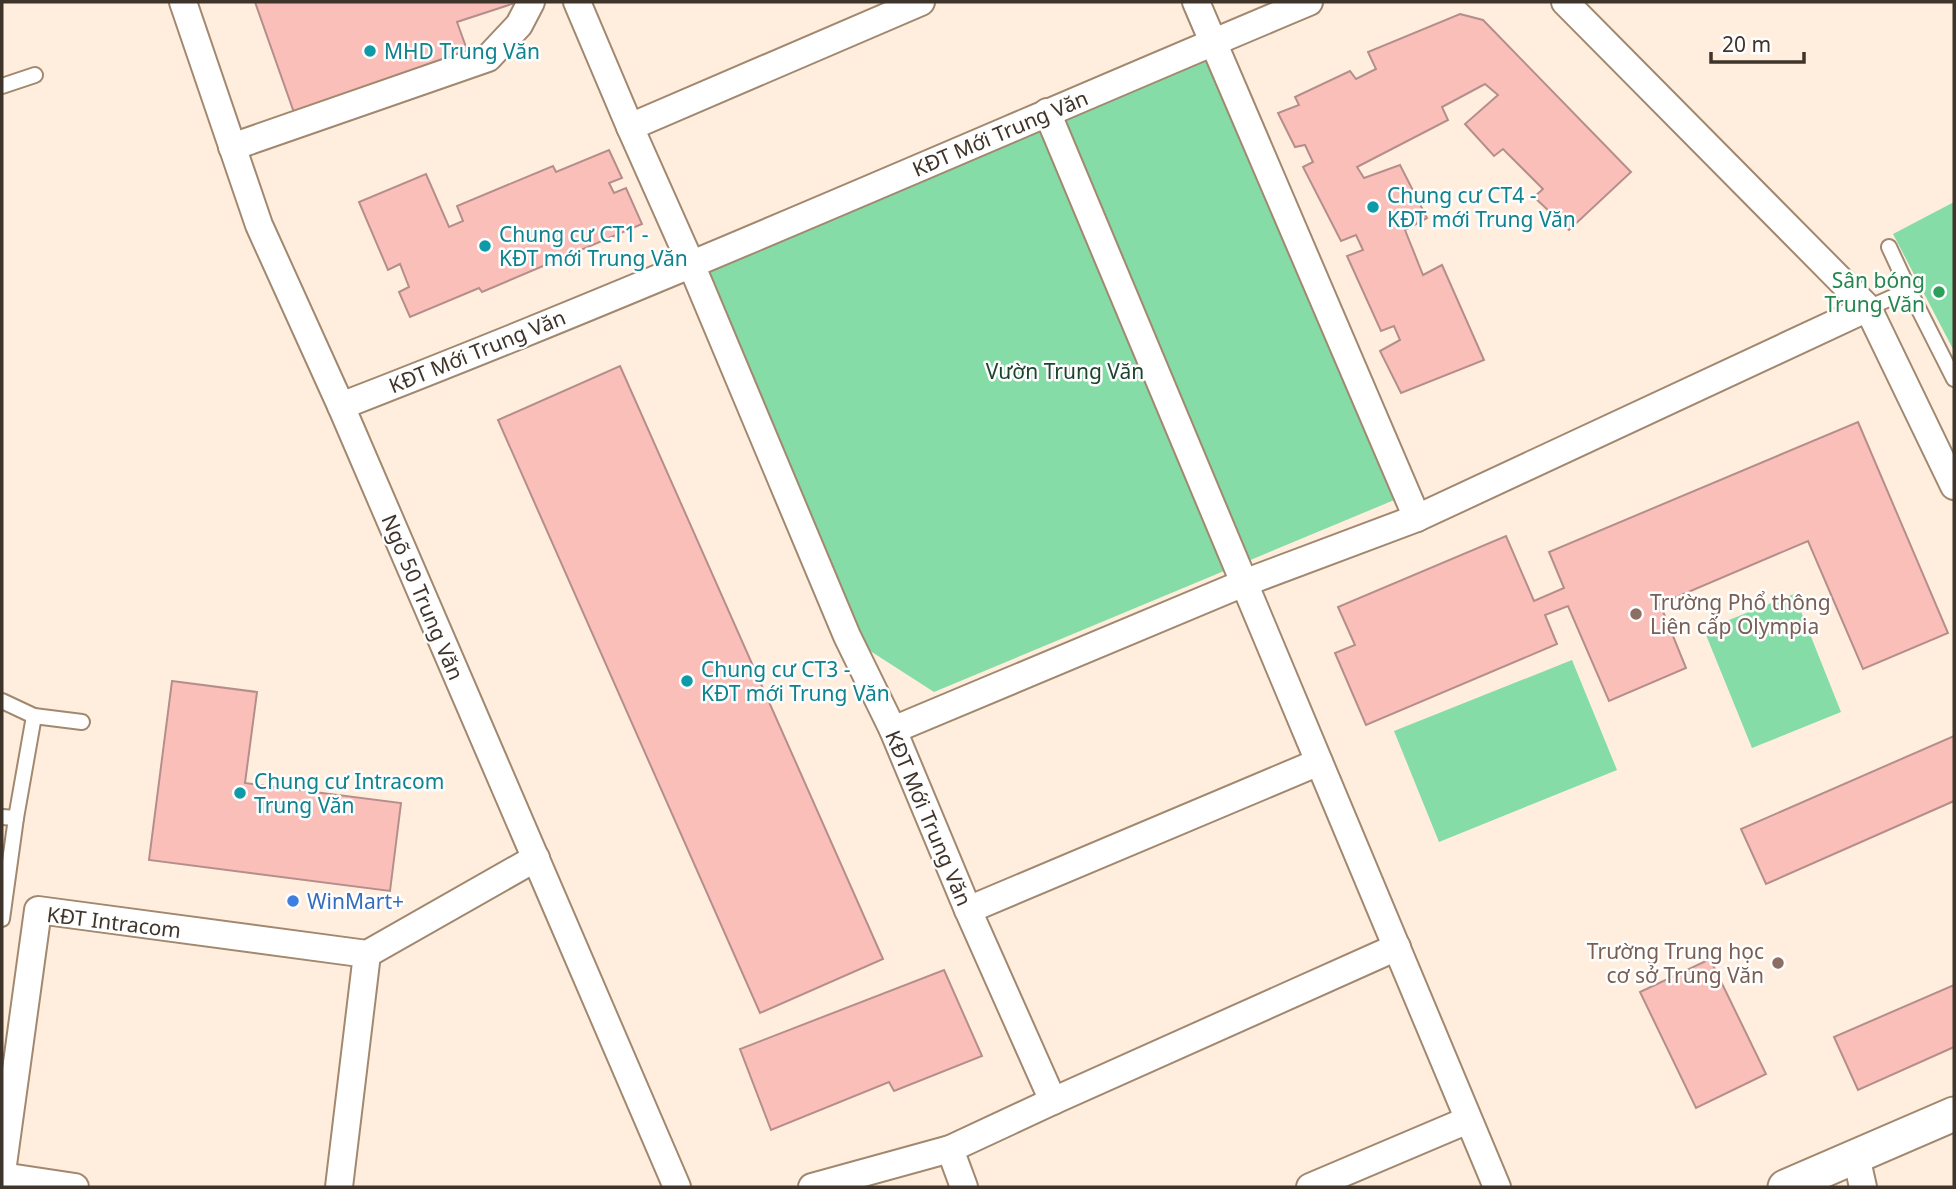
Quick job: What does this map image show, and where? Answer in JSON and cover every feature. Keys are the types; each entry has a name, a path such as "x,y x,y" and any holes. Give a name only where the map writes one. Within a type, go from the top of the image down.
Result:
{"street":[{"name":"Ngõ 50 Trung Văn","path":"183,2 260,225 341,406 677,1187"},
{"path":"232,147 488,58 519,25 530,2"},
{"name":"KĐT Mới Trung Văn","path":"577,2 629,127 691,264 847,636 892,730 968,911 1053,1101"},
{"path":"629,127 921,2"},
{"path":"1196,2 1417,518"},
{"name":"KĐT Mới Trung Văn","path":"341,406 691,264 1309,2"},
{"path":"1565,2 1868,308 1954,486"},
{"path":"1048,112 1497,1187"},
{"path":"892,730 1244,583 1417,518 1868,308"},
{"path":"968,911 1319,762"},
{"path":"339,1187 367,954 536,858"},
{"name":"KĐT Intracom","path":"75,1187 2,1174 38,910 367,954"},
{"path":"812,1187 950,1149 1397,947"},
{"path":"1785,1187 1860,1172 1954,1114"},
{"path":"1310,1187 1468,1119"},
{"path":"950,1149 964,1187"}],"lane":[{"path":"2,86 35,75"},
{"path":"1889,247 1954,379"},
{"path":"1868,308 1909,290"},
{"path":"2,701 34,716 82,722"},
{"path":"2,919 9,817 34,716"}],"green space":[{"name":"Vườn Trung Văn","path":"1213,42 1399,498 934,692 847,636 691,264"},
{"name":"Sân bóng Trung Văn","path":"1954,202 1954,351 1893,234"},
{"path":"1794,594 1841,712 1752,748 1704,630"},
{"path":"1572,660 1617,770 1439,842 1394,731"}],"building":[{"name":"MHD Trung Văn","path":"255,2 518,2 457,22 471,61 297,121"},
{"name":"Chung cư CT4 - KĐT mới Trung Văn","path":"1460,14 1483,20 1631,172 1569,230 1534,197 1543,189 1503,149 1494,156 1465,124 1498,95 1485,84 1442,107 1448,120 1357,167 1364,178 1400,165 1427,218 1405,230 1423,275 1442,265 1484,360 1401,393 1380,351 1400,340 1394,326 1381,331 1347,256 1363,250 1356,235 1341,241 1303,167 1313,162 1305,145 1295,147 1278,113 1299,105 1295,97 1350,71 1356,79 1376,69 1368,52"},
{"name":"Chung cư CT1 - KĐT mới Trung Văn","path":"609,150 622,178 609,183 614,193 626,188 642,224 482,292 479,288 410,317 399,292 409,287 400,264 388,270 359,202 426,174 449,227 463,221 457,206 553,166 556,172"},
{"name":"Chung cư CT3 - KĐT mới Trung Văn","path":"620,366 883,959 760,1013 498,420"},
{"path":"1858,422 1948,633 1863,669 1808,541 1660,604 1686,668 1609,701 1568,606 1545,615 1557,644 1366,725 1335,653 1355,645 1338,607 1506,536 1534,601 1564,588 1549,552"},
{"name":"Chung cư Intracom Trung Văn","path":"172,681 257,692 245,783 401,803 390,891 149,860"},
{"path":"1954,736 1954,801 1766,884 1741,829"},
{"path":"1710,959 1766,1074 1696,1108 1640,992"},
{"path":"944,970 982,1056 894,1091 889,1082 771,1130 740,1049"},
{"path":"1954,985 1954,1047 1858,1090 1834,1037"}],"place":[{"name":"MHD Trung Văn","path":"370,51"},
{"name":"Chung cư CT4 - KĐT mới Trung Văn","path":"1373,207"},
{"name":"Chung cư CT1 - KĐT mới Trung Văn","path":"485,246"},
{"name":"Sân bóng Trung Văn","path":"1939,292"},
{"name":"Trường Phổ thông Liên cấp Olympia","path":"1636,614"},
{"name":"Chung cư CT3 - KĐT mới Trung Văn","path":"687,681"},
{"name":"Chung cư Intracom Trung Văn","path":"240,793"},
{"name":"WinMart+","path":"293,901"},
{"name":"Trường Trung học cơ sở Trung Văn","path":"1778,963"}]}
